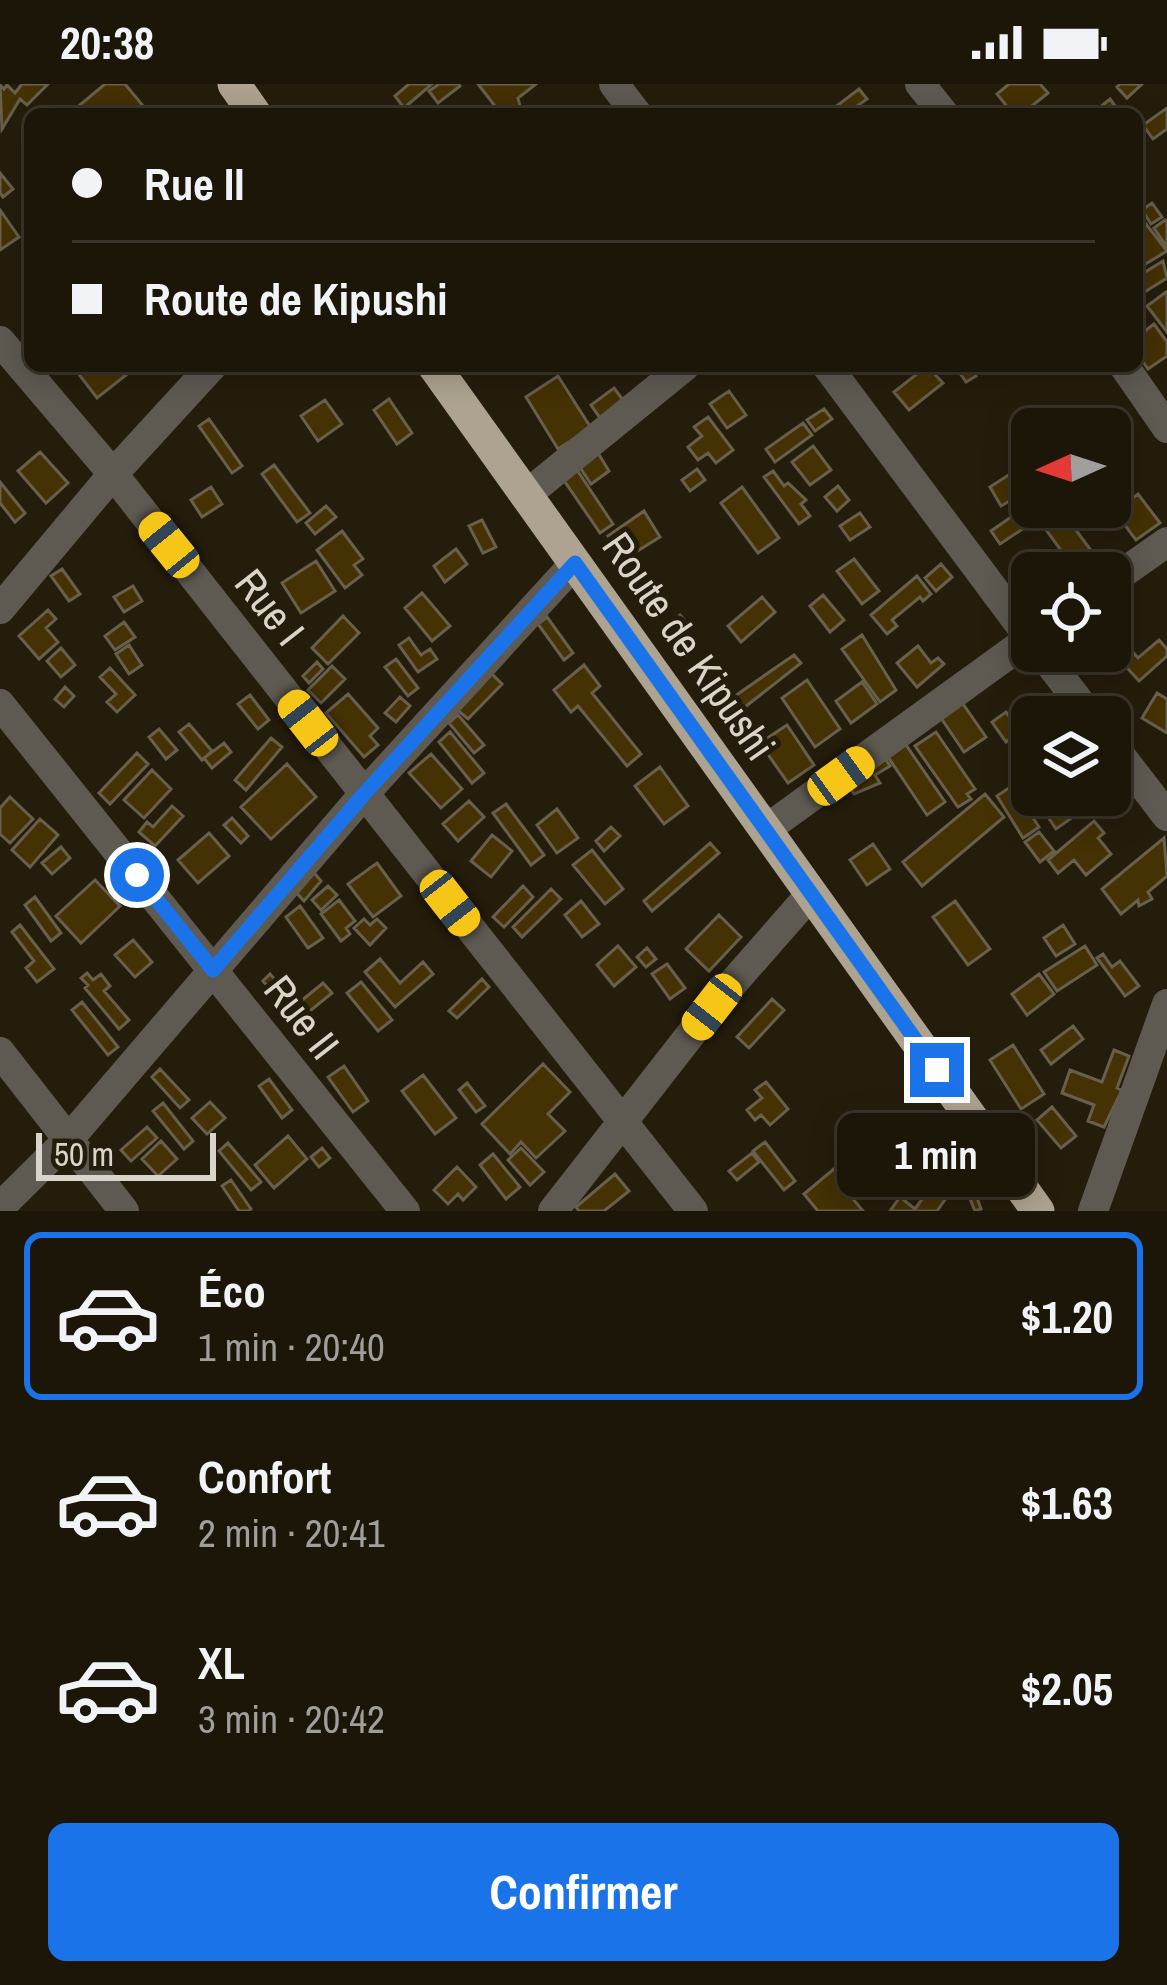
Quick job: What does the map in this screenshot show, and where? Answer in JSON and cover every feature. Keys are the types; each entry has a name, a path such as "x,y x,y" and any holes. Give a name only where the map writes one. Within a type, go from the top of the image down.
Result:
{"highway":[{"name":"Route de Kipushi","path":"438,372 1038,1211"}],"street":[{"path":"614,84 632,108"},
{"path":"920,84 939,108"},
{"name":"Rue I","path":"0,341 24,370"},
{"name":"Rue I","path":"26,372 112,474 693,1211"},
{"path":"0,609 112,474 206,372"},
{"path":"526,495 678,372"},
{"path":"831,372 1011,611"},
{"path":"1128,372 1167,428"},
{"path":"1131,567 1167,542"},
{"path":"0,1207 68,1141 364,794 575,563"},
{"path":"765,830 1011,658"},
{"path":"1057,672 1075,696"},
{"name":"Rue II","path":"0,704 405,1211"},
{"path":"1131,769 1167,816"},
{"path":"553,1211 622,1120 810,895"},
{"path":"1093,1211 1156,1077 1167,1004"},
{"path":"0,1052 124,1211"}],"building":[{"path":"22,84 48,84 27,105 20,99 2,129 0,85 15,93"},
{"path":"105,84 125,84 144,107 143,108 76,108"},
{"path":"409,84 432,84 404,108 395,96"},
{"path":"439,84 460,86 438,103 429,91"},
{"path":"478,84 536,84 518,98 518,108 496,108"},
{"path":"1009,84 1040,84 1048,93 1029,108 1008,108 997,94"},
{"path":"1142,84 1127,98 1117,87"},
{"path":"859,89 867,99 854,108 834,108"},
{"path":"1167,108 1167,129 1153,139 1143,125"},
{"path":"0,173 13,189 3,197 0,193"},
{"path":"1152,203 1162,217 1151,224 1143,209"},
{"path":"0,210 19,237 0,250"},
{"path":"1167,222 1167,247 1154,228"},
{"path":"1146,224 1167,251 1143,265"},
{"path":"1163,261 1167,278 1143,293 1143,273"},
{"path":"1167,294 1167,332 1147,306"},
{"path":"1154,324 1167,342 1167,356 1148,369 1143,362 1143,332"},
{"path":"77,372 126,375 97,398"},
{"path":"919,372 933,372 943,383 909,410 894,392"},
{"path":"959,372 973,372 976,376 966,382"},
{"path":"558,376 591,428 558,449 526,397"},
{"path":"614,388 626,404 603,422 591,405"},
{"path":"729,391 746,415 727,428 710,404"},
{"path":"389,399 412,433 397,444 374,410"},
{"path":"325,400 342,424 318,441 301,416"},
{"path":"824,409 832,419 815,431 807,420"},
{"path":"708,417 733,450 716,463 708,453 698,460 688,447 702,436 694,427"},
{"path":"209,419 242,466 232,473 199,426"},
{"path":"803,423 812,435 775,462 766,449"},
{"path":"813,446 831,470 810,485 792,462"},
{"path":"40,452 68,483 46,503 18,471"},
{"path":"598,453 609,471 591,484 579,466"},
{"path":"274,465 310,513 297,522 262,474"},
{"path":"697,469 705,480 690,491 682,480"},
{"path":"577,470 613,524 600,533 563,479"},
{"path":"773,471 784,486 788,483 806,500 801,504 810,516 799,524 764,477"},
{"path":"1011,474 1011,500 1001,506 990,487"},
{"path":"0,482 25,513 15,522 0,503"},
{"path":"838,486 849,500 837,511 825,497"},
{"path":"211,487 222,504 202,517 191,500"},
{"path":"742,487 779,538 758,553 721,503"},
{"path":"1138,494 1160,523 1136,540 1127,528 1131,528 1131,499"},
{"path":"326,506 336,517 315,534 306,523"},
{"path":"644,511 660,537 623,560 608,536"},
{"path":"860,513 870,527 850,540 840,526"},
{"path":"1011,517 1011,528 1024,528 1000,544 991,531"},
{"path":"482,520 496,547 483,553 469,526"},
{"path":"1045,528 1074,528 1090,549 1062,552"},
{"path":"342,531 363,559 354,565 362,575 345,588 317,550"},
{"path":"456,549 467,564 445,582 434,566"},
{"path":"854,559 879,591 862,604 837,571"},
{"path":"316,561 335,591 301,613 282,583"},
{"path":"941,564 952,577 936,591 925,578"},
{"path":"62,569 80,594 69,601 51,576"},
{"path":"917,576 931,594 923,601 920,597 892,620 897,626 887,634 871,615"},
{"path":"133,586 142,601 124,612 114,597"},
{"path":"422,593 450,626 432,641 405,608"},
{"path":"823,595 844,620 830,632 810,606"},
{"path":"762,597 775,612 741,642 728,626"},
{"path":"48,610 56,619 46,628 58,642 39,659 19,636"},
{"path":"680,615 688,624 676,634 668,625"},
{"path":"343,616 359,633 328,664 312,648"},
{"path":"547,617 573,653 564,660 538,624"},
{"path":"124,622 135,637 115,650 105,636"},
{"path":"862,635 896,690 880,702 842,649"},
{"path":"409,638 421,655 430,649 437,659 418,672 399,645"},
{"path":"1159,640 1167,649 1167,656 1139,681 1131,672 1131,652 1138,658"},
{"path":"129,645 142,665 129,674 116,654"},
{"path":"918,646 931,663 938,658 944,664 917,687 897,663"},
{"path":"61,648 75,665 61,677 47,661"},
{"path":"794,655 801,663 741,710 732,698"},
{"path":"396,659 418,688 408,696 385,667"},
{"path":"317,662 323,669 309,683 303,676"},
{"path":"584,665 600,686 592,693 641,754 627,766 578,706 571,712 554,690"},
{"path":"332,666 345,679 321,703 308,690"},
{"path":"110,668 135,695 117,712 107,702 116,694 100,677"},
{"path":"490,672 502,684 468,719 455,708"},
{"path":"807,680 840,729 815,747 782,698"},
{"path":"862,682 877,704 851,723 836,701"},
{"path":"65,687 74,696 64,707 55,699"},
{"path":"1157,693 1167,699 1167,733 1142,718"},
{"path":"348,694 378,728 370,736 378,745 364,757 326,713"},
{"path":"250,695 269,720 258,729 238,704"},
{"path":"400,697 410,706 396,722 385,713"},
{"path":"961,701 986,737 964,752 939,715"},
{"path":"1006,712 1011,719 1011,738 1006,742 992,722"},
{"path":"458,715 484,745 474,753 449,723"},
{"path":"189,724 212,751 202,760 179,732"},
{"path":"787,725 814,765 788,783 760,743"},
{"path":"159,729 177,750 166,759 149,737"},
{"path":"450,732 484,773 472,783 439,742"},
{"path":"936,732 975,789 967,794 971,799 958,807 915,746"},
{"path":"271,738 282,747 246,790 235,780"},
{"path":"904,742 945,802 927,815 886,754"},
{"path":"224,743 231,752 212,768 204,758"},
{"path":"880,751 890,766 875,775 880,783 854,794 842,776"},
{"path":"137,753 148,764 110,804 99,793"},
{"path":"431,754 462,789 441,808 409,773"},
{"path":"287,764 316,797 271,839 241,807"},
{"path":"660,767 688,806 664,824 635,786"},
{"path":"152,770 171,789 144,818 124,800"},
{"path":"1011,787 1011,816 1032,816 1039,827 1023,838 997,796"},
{"path":"985,794 1004,817 922,886 903,862"},
{"path":"10,797 33,819 10,843 0,834 0,808"},
{"path":"469,801 484,817 458,841 443,824"},
{"path":"506,804 544,855 531,865 493,813"},
{"path":"172,806 183,816 155,846 139,832 147,822 153,827"},
{"path":"557,809 578,838 557,853 537,825"},
{"path":"1047,816 1074,816 1056,829"},
{"path":"232,818 248,836 241,843 224,825"},
{"path":"40,819 58,835 30,867 12,850"},
{"path":"1094,821 1104,833 1098,838 1111,854 1086,875 1074,860 1058,873 1048,860"},
{"path":"611,827 620,836 604,851 596,841"},
{"path":"1039,832 1054,851 1040,862 1025,842"},
{"path":"209,833 229,856 198,883 178,860"},
{"path":"492,835 512,851 491,877 471,861"},
{"path":"1164,838 1167,876 1148,892 1152,899 1139,906 1138,900 1121,914 1102,889"},
{"path":"710,843 719,853 652,911 644,901"},
{"path":"873,844 890,869 867,885 850,860"},
{"path":"61,847 70,858 52,874 42,863"},
{"path":"592,850 623,889 605,904 573,865"},
{"path":"377,863 401,896 373,917 348,884"},
{"path":"310,868 321,881 304,901 295,891"},
{"path":"95,880 120,906 81,943 56,916"},
{"path":"328,886 337,895 321,910 312,900"},
{"path":"523,886 533,897 504,927 493,917"},
{"path":"551,889 561,899 522,937 513,927"},
{"path":"35,897 61,933 51,941 25,905"},
{"path":"339,900 355,921 341,941 321,914"},
{"path":"581,901 599,924 582,937 565,915"},
{"path":"955,901 990,949 968,965 933,917"},
{"path":"300,906 323,938 308,948 286,917"},
{"path":"719,915 741,937 709,971 686,949"},
{"path":"364,919 370,925 377,919 386,928 370,945 354,928"},
{"path":"20,925 54,969 37,982 26,968 34,961 12,932"},
{"path":"1063,925 1075,944 1056,956 1044,938"},
{"path":"133,940 152,962 135,977 115,955"},
{"path":"618,946 636,967 614,986 597,965"},
{"path":"1085,946 1097,965 1057,991 1044,972"},
{"path":"647,948 656,959 646,967 637,957"},
{"path":"1103,954 1112,967 1120,961 1139,986 1125,996 1097,958"},
{"path":"380,959 400,983 423,962 433,974 395,1007 365,972"},
{"path":"667,964 685,988 670,999 652,974"},
{"path":"87,973 93,980 101,974 110,986 104,991 129,1020 119,1029 85,988 88,985 81,978"},
{"path":"270,974 288,994 280,1000 263,981"},
{"path":"1039,974 1054,994 1027,1015 1012,994"},
{"path":"482,979 489,987 457,1018 449,1011"},
{"path":"361,982 392,1020 378,1031 347,993"},
{"path":"323,983 332,993 310,1011 301,1001"},
{"path":"772,999 784,1010 749,1048 737,1037"},
{"path":"82,1002 118,1047 108,1055 72,1010"},
{"path":"1073,1026 1083,1039 1051,1064 1041,1050"},
{"path":"1013,1045 1044,1094 1021,1109 990,1060"},
{"path":"1114,1050 1129,1056 1117,1088 1122,1090 1104,1127 1088,1121 1094,1105 1062,1093 1070,1070 1102,1082"},
{"path":"543,1064 570,1092 548,1114 565,1131 536,1158 521,1142 510,1154 482,1124"},
{"path":"344,1066 368,1101 353,1112 328,1077"},
{"path":"160,1069 189,1100 180,1108 152,1077"},
{"path":"423,1075 456,1118 435,1134 402,1091"},
{"path":"269,1079 292,1110 282,1118 259,1086"},
{"path":"766,1082 788,1109 770,1125 761,1115 755,1120 747,1110 762,1098 755,1090"},
{"path":"467,1083 485,1106 476,1112 459,1090"},
{"path":"210,1102 225,1118 207,1134 192,1118"},
{"path":"163,1103 193,1141 184,1149 153,1111"},
{"path":"1052,1107 1076,1136 1061,1148 1037,1120"},
{"path":"147,1127 157,1138 131,1161 121,1150"},
{"path":"288,1136 307,1159 274,1188 255,1165"},
{"path":"161,1141 177,1159 158,1176 142,1159"},
{"path":"765,1142 795,1181 784,1190 753,1151"},
{"path":"228,1143 261,1182 251,1190 219,1151"},
{"path":"322,1148 330,1158 319,1167 311,1157"},
{"path":"521,1148 544,1172 530,1185 508,1160"},
{"path":"752,1153 759,1162 737,1180 729,1171"},
{"path":"853,1153 866,1169 844,1188 863,1211 818,1211 804,1194"},
{"path":"493,1154 520,1187 506,1199 480,1165"},
{"path":"457,1167 476,1187 463,1200 458,1194 448,1204 434,1190"},
{"path":"615,1174 629,1191 604,1211 579,1211 576,1207"},
{"path":"231,1180 249,1211 239,1211 222,1186"},
{"path":"936,1180 951,1191 937,1211 890,1211 900,1197 915,1209"},
{"path":"973,1186 981,1209 975,1211 967,1191"}],"route":[{"path":"137,875 213,970 364,794 575,563 937,1070"}]}
